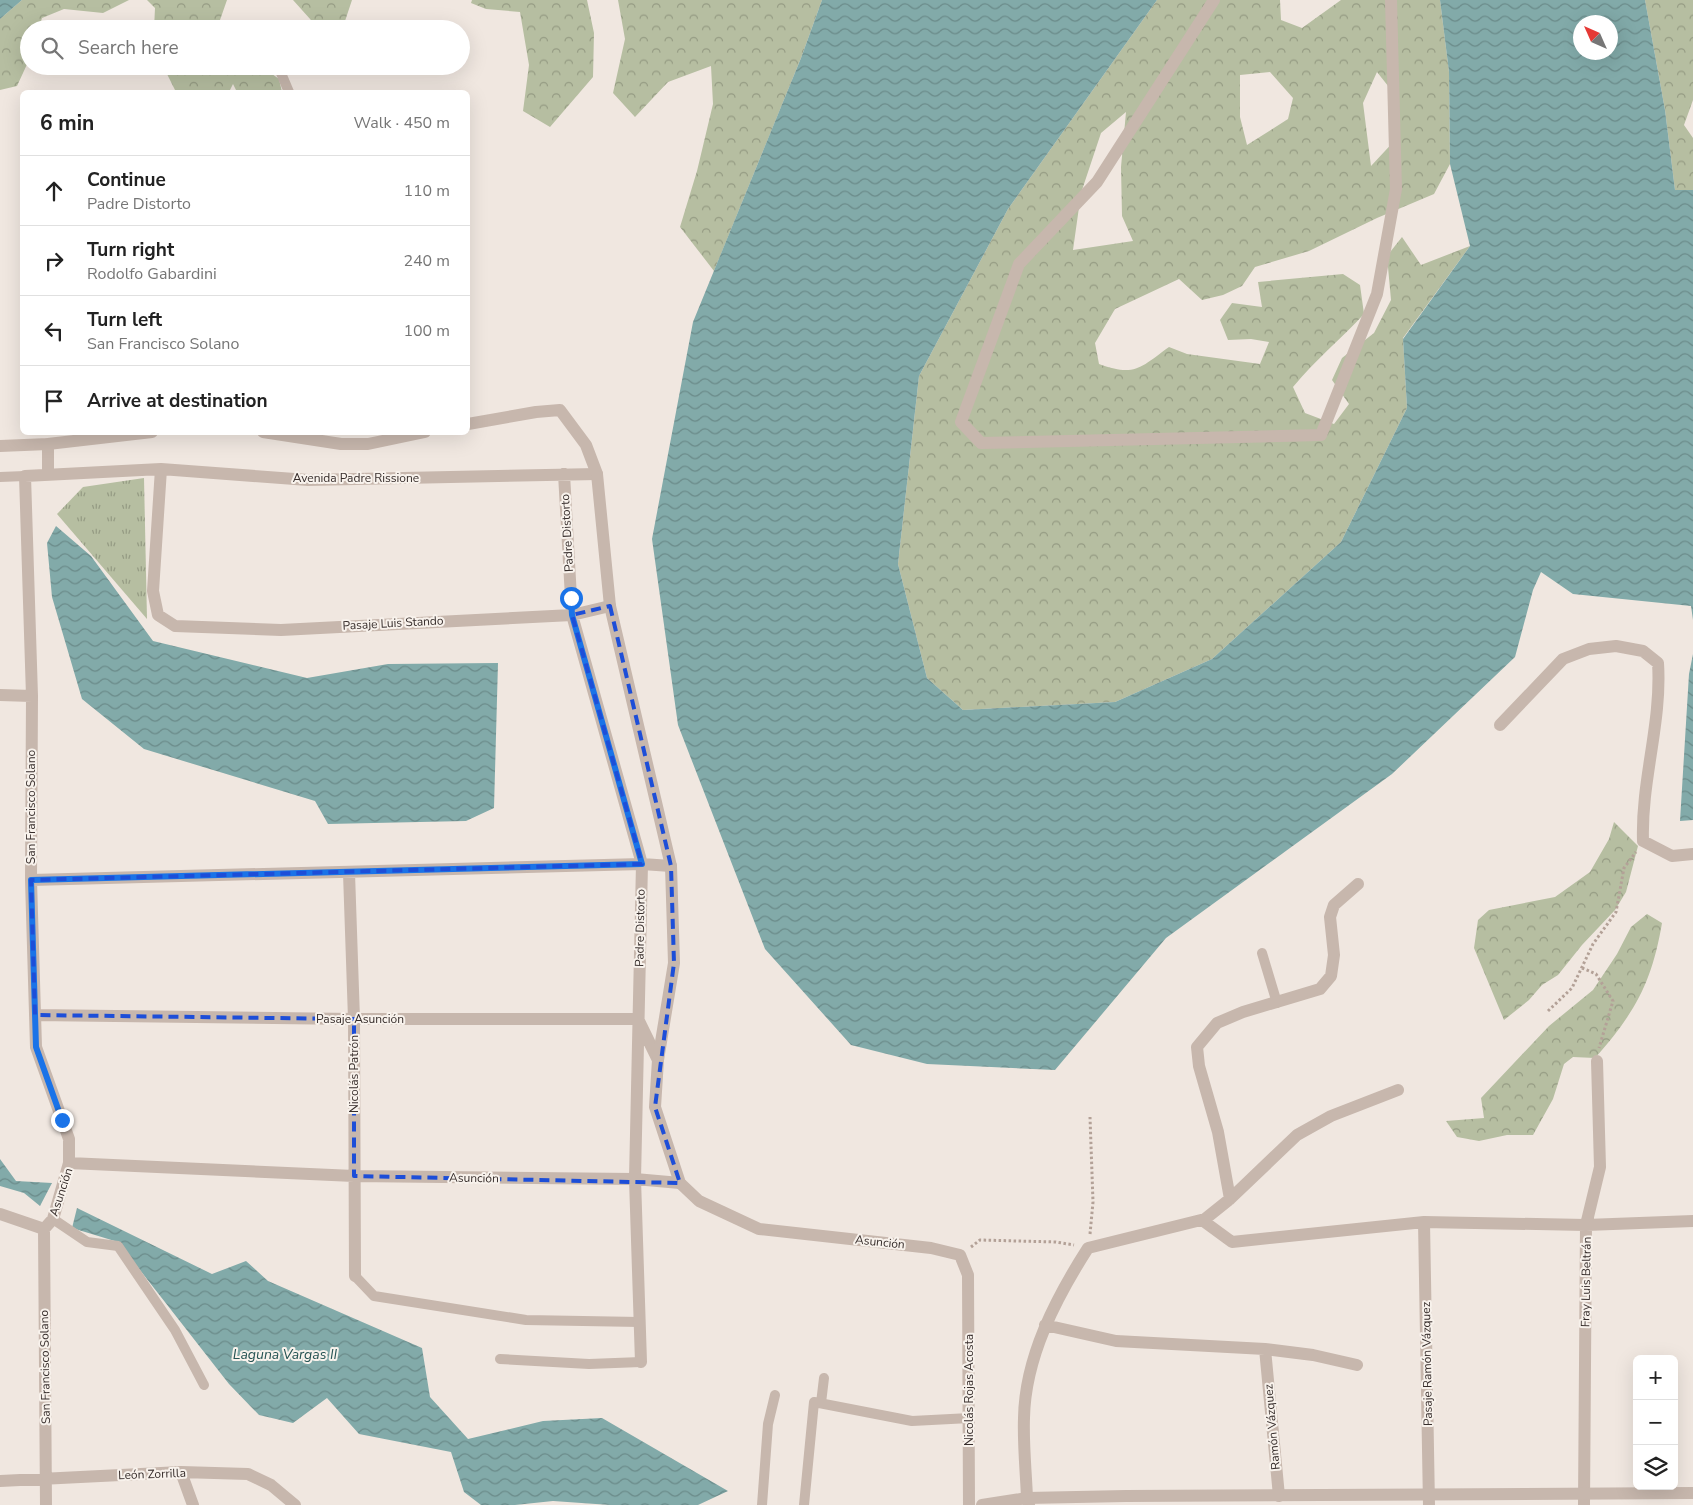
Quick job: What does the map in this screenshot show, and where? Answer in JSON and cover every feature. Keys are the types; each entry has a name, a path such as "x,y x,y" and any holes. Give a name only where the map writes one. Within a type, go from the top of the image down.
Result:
{"street":[{"path":"1214,0 1097,182 1019,264 961,422 981,443 1321,435 1377,294 1396,189 1390,0"},
{"path":"470,424 536,412 560,410 586,445 597,474 610,606 670,866 674,963 658,1060 655,1106 680,1183"},
{"path":"0,446 48,444 126,435"},
{"path":"282,435 341,444 368,444 411,435"},
{"path":"48,444 48,476"},
{"name":"Avenida Padre Rissione","path":"25,476 160,469 308,480 597,474"},
{"name":"Pasaje Luis Stando","path":"160,469 153,591 158,615 175,626 281,630 572,615 610,606"},
{"name":"Padre Distorto","path":"564,474 572,615 642,864 635,1179 641,1362"},
{"name":"San Francisco Solano","path":"25,476 32,696 31,880 36,1047 69,1138 69,1163"},
{"path":"1500,725 1562,659 1588,649 1616,646 1643,651 1658,663 1660,689 1642,809 1644,841 1672,856 1693,854"},
{"path":"0,695 32,696"},
{"path":"31,880 642,864 670,866"},
{"name":"Nicolás Patrón","path":"349,872 354,1019 355,1276"},
{"path":"1230,1199 1218,1132 1199,1066 1198,1047 1217,1023 1244,1012 1320,989 1330,976 1334,956 1330,917 1334,905 1358,884"},
{"name":"Pasaje Asunción","path":"35,1015 354,1019 638,1019"},
{"path":"638,1019 658,1060"},
{"name":"Fray Luis Beltrán","path":"1584,1500 1586,1225 1600,1167 1597,1061"},
{"path":"1028,1502 1024,1416 1030,1369 1046,1325 1088,1248 1202,1220 1230,1199 1297,1135 1331,1116 1398,1090"},
{"name":"Asunción","path":"0,1214 44,1229 53,1219 69,1163 354,1176 635,1179 680,1183 699,1201 759,1229 931,1248 960,1255"},
{"path":"1202,1220 1232,1242 1424,1222 1586,1225 1693,1221"},
{"name":"Pasaje Ramón Vázquez","path":"1424,1222 1429,1500"},
{"name":"San Francisco Solano","path":"44,1229 46,1505"},
{"name":"Nicolás Rojas Acosta","path":"960,1255 968,1276 969,1505"},
{"path":"1046,1325 1116,1341 1265,1349 1312,1355 1357,1365"},
{"name":"Ramón Vázquez","path":"1265,1349 1279,1500"},
{"path":"181,1472 193,1505"},
{"name":"León Zorrilla","path":"0,1481 181,1472 248,1474 271,1485 295,1505"},
{"path":"982,1505 1126,1500 1584,1500 1693,1493"}],"lane":[{"path":"282,75 288,90"},
{"path":"0,477 25,476"},
{"path":"1262,952 1277,1003"},
{"path":"53,1219 87,1242 118,1246 176,1330 204,1385"},
{"path":"355,1276 374,1296 526,1320 640,1322"},
{"path":"500,1359 589,1364 641,1362"},
{"path":"821,1403 824,1378"},
{"path":"762,1505 768,1424 775,1395"},
{"path":"804,1505 814,1402 912,1421 970,1418"}],"path":[{"path":"1548,1010 1572,988 1593,944 1616,912 1624,868 1644,841"},
{"path":"1582,968 1596,974 1613,1001 1597,1061"},
{"path":"960,1255 980,1240 1056,1242 1088,1248 1093,1202 1090,1117"}],"highlighted area":[{"path":"610,606 671,866 674,963 655,1107 680,1183 354,1176 354,1019 35,1015 31,880 642,864 572,615"}],"green space":[{"path":"22,0 129,0 103,13 64,9 42,18 41,20 20,20 20,75 22,75 17,86 0,90 0,19"},
{"path":"147,0 227,0 220,20 154,20 155,8"},
{"path":"293,0 352,0 345,20 311,20"},
{"path":"472,0 587,0 594,33 593,77 550,127 523,111 529,65 520,12 486,9 471,3"},
{"path":"618,0 822,0 801,58 714,271 680,227 697,171 713,104 711,66 668,82 635,117 613,93 625,39"},
{"path":"1157,0 1280,0 1281,20 1302,28 1341,0 1440,0 1449,72 1450,164 1434,194 1377,218 1309,251 1255,267 1242,286 1223,295 1202,300 1179,279 1115,309 1095,343 1099,364 1121,370 1129,370 1144,365 1169,347 1187,354 1260,364 1269,342 1251,339 1228,340 1220,320 1232,303 1262,307 1258,282 1343,274 1360,285 1364,314 1293,387 1305,413 1334,424 1349,404 1332,380 1342,358 1374,333 1391,300 1387,256 1402,237 1421,265 1470,246 1403,338 1407,408 1341,542 1212,659 1115,702 963,710 927,678 898,564 919,376 1008,209","holes":["1270,72 1293,98 1288,119 1247,145 1240,117 1240,75","1377,72 1396,96 1398,137 1371,166 1363,103","1126,112 1121,167 1122,216 1133,241 1073,250 1081,193 1101,133"]},
{"path":"1645,0 1693,0 1693,100 1684,125 1693,138 1693,190 1675,190 1665,110"},
{"path":"168,75 273,75 279,79 282,90 236,90 233,84 230,90 175,90"},
{"path":"144,478 147,619 57,514 83,487"},
{"path":"1614,822 1638,846 1626,892 1615,910 1582,945 1558,975 1542,985 1529,1000 1504,1020 1474,948 1478,920 1489,910 1555,897 1590,872 1609,839"},
{"path":"1647,914 1662,923 1653,963 1640,996 1621,1026 1595,1058 1573,1057 1564,1064 1553,1099 1533,1135 1507,1135 1479,1141 1457,1137 1446,1121 1484,1118 1481,1098 1549,1026 1593,990 1617,954 1631,927"}],"water":[{"path":"0,0 22,0 0,19"},
{"path":"822,0 1157,0 1008,209 919,376 898,564 927,678 963,710 1115,702 1212,659 1341,542 1407,408 1403,339 1470,246 1450,164 1449,72 1440,0 1645,0 1665,110 1675,190 1693,190 1693,620 1691,606 1573,594 1541,572 1533,590 1515,657 1392,774 1166,938 1055,1070 927,1064 851,1045 765,949 678,725 652,539 693,322 801,58"},
{"path":"56,526 91,556 153,641 307,678 388,664 498,663 494,808 466,821 328,824 315,801 144,749 82,699 52,597 47,543"},
{"path":"1693,654 1693,820 1680,821 1689,674"},
{"path":"0,1159 16,1181 52,1183 40,1206 24,1193 0,1186"},
{"name":"Laguna Vargas II","path":"77,1208 212,1274 246,1261 268,1281 422,1348 430,1397 468,1439 543,1421 602,1418 728,1491 698,1505 610,1505 553,1501 515,1505 481,1505 464,1492 451,1452 359,1434 327,1398 293,1423 259,1415 229,1384 118,1242 72,1228"}],"route":[{"path":"62,1120 36,1047 31,880 642,864 572,615 571,598"}]}
